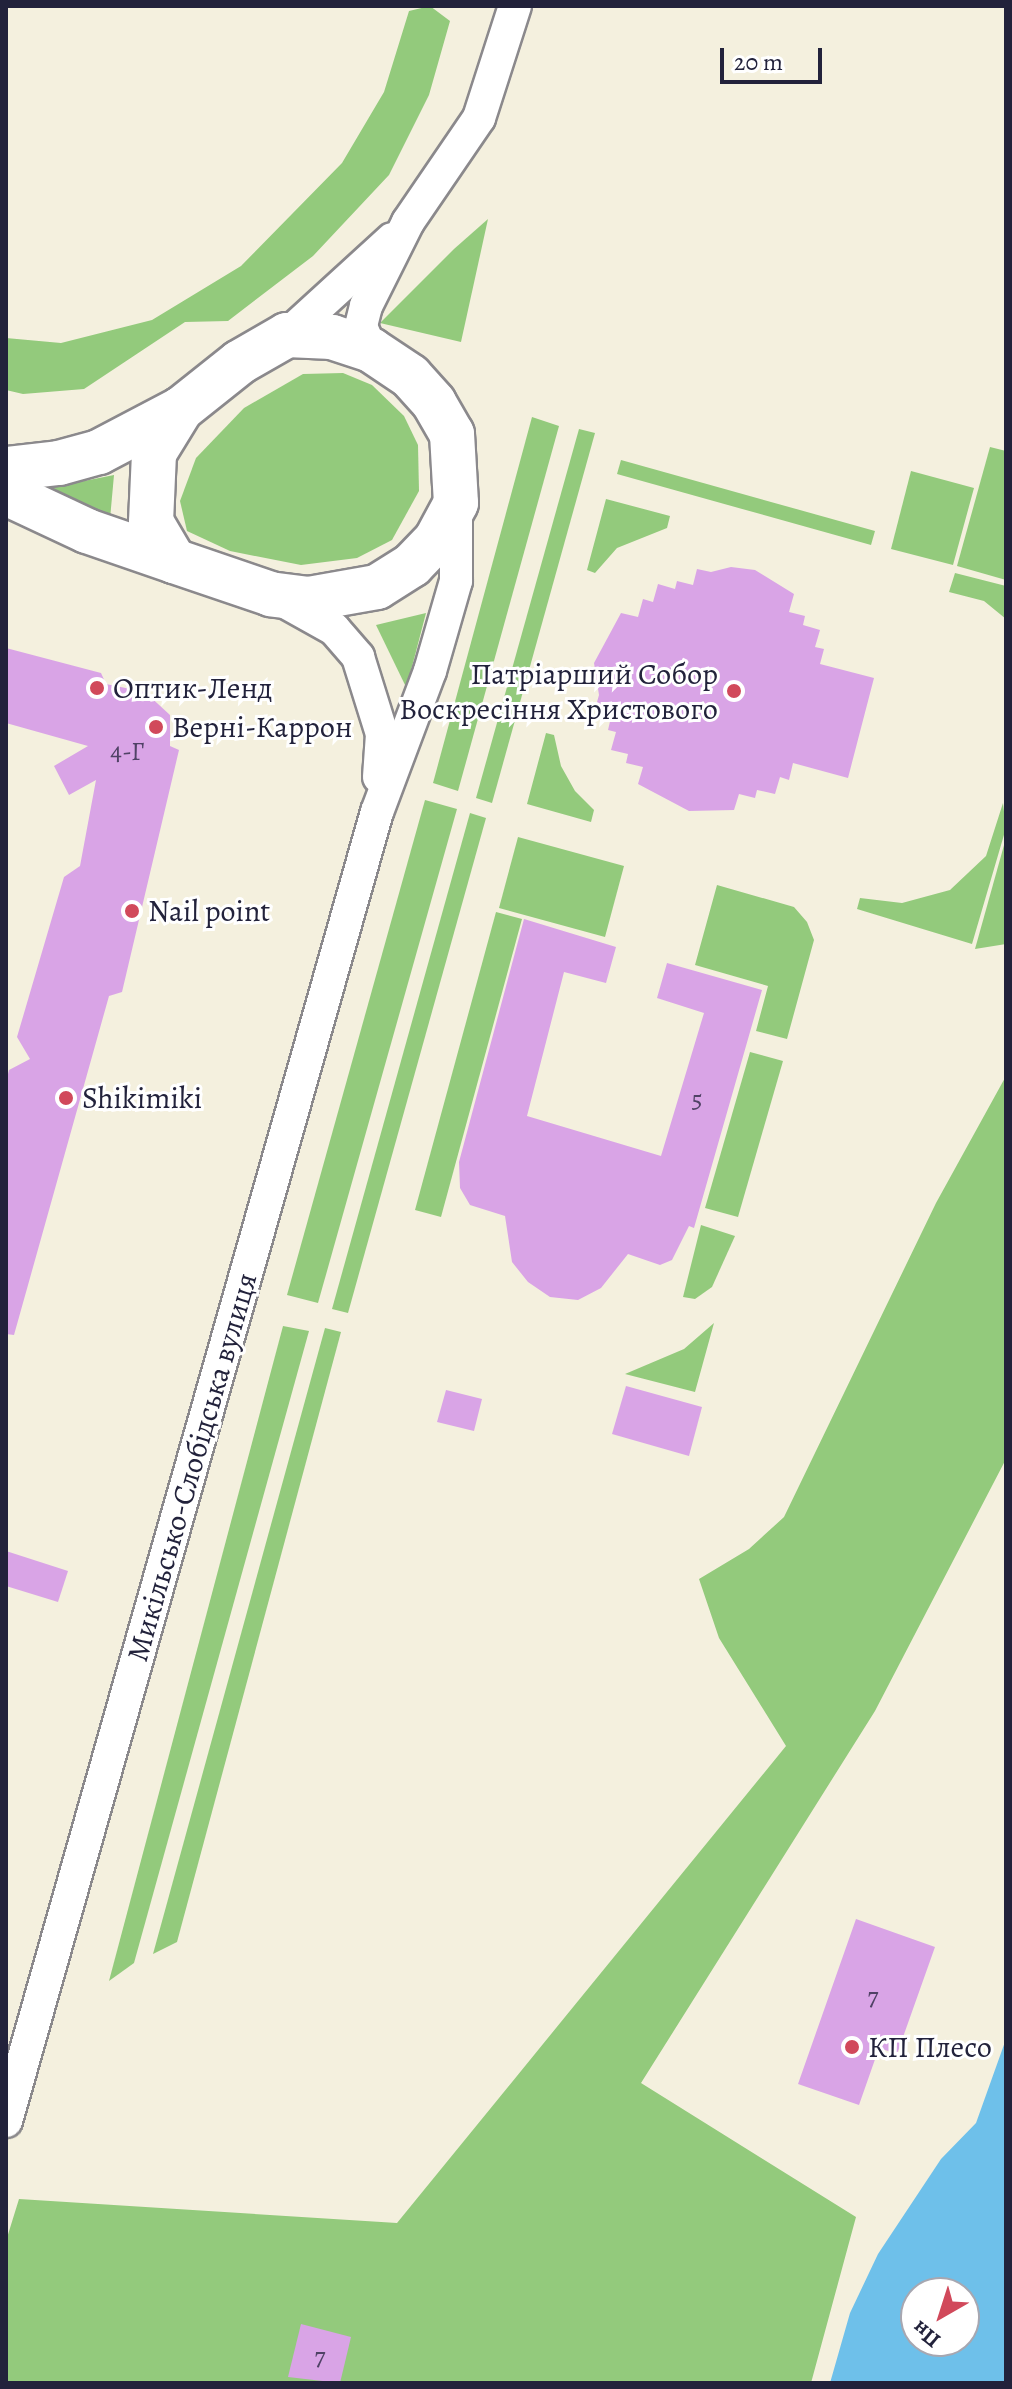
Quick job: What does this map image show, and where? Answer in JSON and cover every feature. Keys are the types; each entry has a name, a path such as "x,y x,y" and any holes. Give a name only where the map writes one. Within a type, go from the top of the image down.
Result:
{"street":[{"path":"371,350 361,326 366,306 408,222 479,118 499,71 515,6"},
{"path":"6,469 59,463 99,452 181,409 240,362 287,335 408,222"},
{"path":"6,493 87,531 271,594 309,599 377,587 412,565 436,540 456,503 452,434 434,403 410,376 371,350 332,337 287,335"},
{"path":"174,561 151,522 149,485 154,453 181,409"},
{"name":"Микільсько-Слобідська вулиця","path":"6,2121 377,812 430,671 456,581 456,503"},
{"name":"Микільсько-Слобідська вулиця","path":"271,594 334,629 358,657 382,734 377,812"}],"green space":[{"path":"430,6 450,21 429,95 389,175 313,256 228,321 185,322 84,389 23,394 6,390 6,338 61,343 152,320 241,266 342,163 384,92 409,11"},
{"path":"488,219 461,342 380,323 454,249"},
{"path":"343,373 372,385 404,416 418,445 419,491 392,540 357,558 301,565 230,551 187,531 180,501 196,458 244,408 303,374"},
{"path":"532,417 559,426 458,791 433,783"},
{"path":"579,429 595,433 492,803 476,798"},
{"path":"990,447 1006,451 1006,580 957,566"},
{"path":"621,460 875,531 871,545 617,474"},
{"path":"911,471 974,488 953,565 891,549"},
{"path":"114,475 110,519 19,494"},
{"path":"606,499 670,516 667,528 617,548 595,573 587,570"},
{"path":"955,573 1006,586 1006,619 984,601 949,592"},
{"path":"426,613 413,663 406,687 376,625"},
{"path":"546,733 554,735 561,766 575,791 594,810 591,822 527,804"},
{"path":"425,800 457,809 318,1303 287,1295"},
{"path":"1003,803 1006,828 972,944 857,909 860,898 902,903 950,890 986,856"},
{"path":"470,813 486,818 348,1313 332,1309"},
{"path":"518,837 624,866 605,937 499,908"},
{"path":"1006,838 1006,944 975,949"},
{"path":"717,885 794,907 807,922 814,940 787,1039 756,1031 768,986 695,965"},
{"path":"496,912 522,919 441,1217 415,1210"},
{"path":"750,1052 783,1061 738,1217 705,1208"},
{"path":"1006,1076 1006,1459 875,1711 641,2083 856,2217 811,2383 6,2383 6,2241 19,2199 397,2223 786,1746 719,1638 699,1579 749,1549 784,1517 936,1203"},
{"path":"701,1225 735,1236 712,1287 695,1299 683,1297"},
{"path":"714,1323 695,1392 625,1374 684,1349"},
{"path":"283,1326 309,1331 134,1963 109,1981"},
{"path":"325,1328 341,1332 177,1942 153,1954"}],"water":[{"path":"1006,2039 1006,2383 830,2383 850,2313 878,2254 941,2159 976,2123"}],"building":[{"name":"Патріарший Собор Воскресіння Христового","path":"731,567 755,570 794,594 789,612 805,616 803,625 820,630 815,647 824,649 820,664 874,678 848,778 793,763 789,780 780,777 775,794 757,790 755,798 739,794 734,810 689,811 638,784 643,767 626,763 628,754 611,750 616,732 608,730 612,713 595,709 599,695 594,663 621,613 638,617 643,599 653,602 658,584 675,589 677,581 693,585 697,569 711,572"},
{"path":"6,648 101,673 106,684 145,692 170,715 170,746 179,750 122,992 109,996 14,1335 6,1334 6,1082 9,1070 30,1059 17,1037 64,877 80,866 96,780 69,795 54,766 88,746 6,723"},
{"path":"524,919 616,947 606,983 564,972 527,1116 661,1156 704,1013 657,998 667,963 762,990 694,1228 689,1226 672,1260 660,1265 628,1254 601,1288 578,1300 550,1297 528,1282 512,1262 505,1216 470,1205 460,1188 459,1162"},
{"path":"626,1386 702,1407 689,1456 612,1434"},
{"path":"446,1390 482,1399 474,1431 437,1422"},
{"path":"6,1551 68,1571 58,1602 6,1586"},
{"path":"856,1919 935,1947 897,2054 879,2048 859,2105 798,2084"},
{"path":"301,2324 351,2337 340,2383 288,2377"}],"place":[{"name":"Оптик-Ленд","path":"97,688"},
{"name":"Патріарший Собор Воскресіння Христового","path":"734,691"},
{"name":"Верні-Каррон","path":"156,727"},
{"name":"Nail point","path":"132,911"},
{"name":"Shikimiki","path":"66,1098"},
{"name":"КП Плесо","path":"852,2047"}]}
